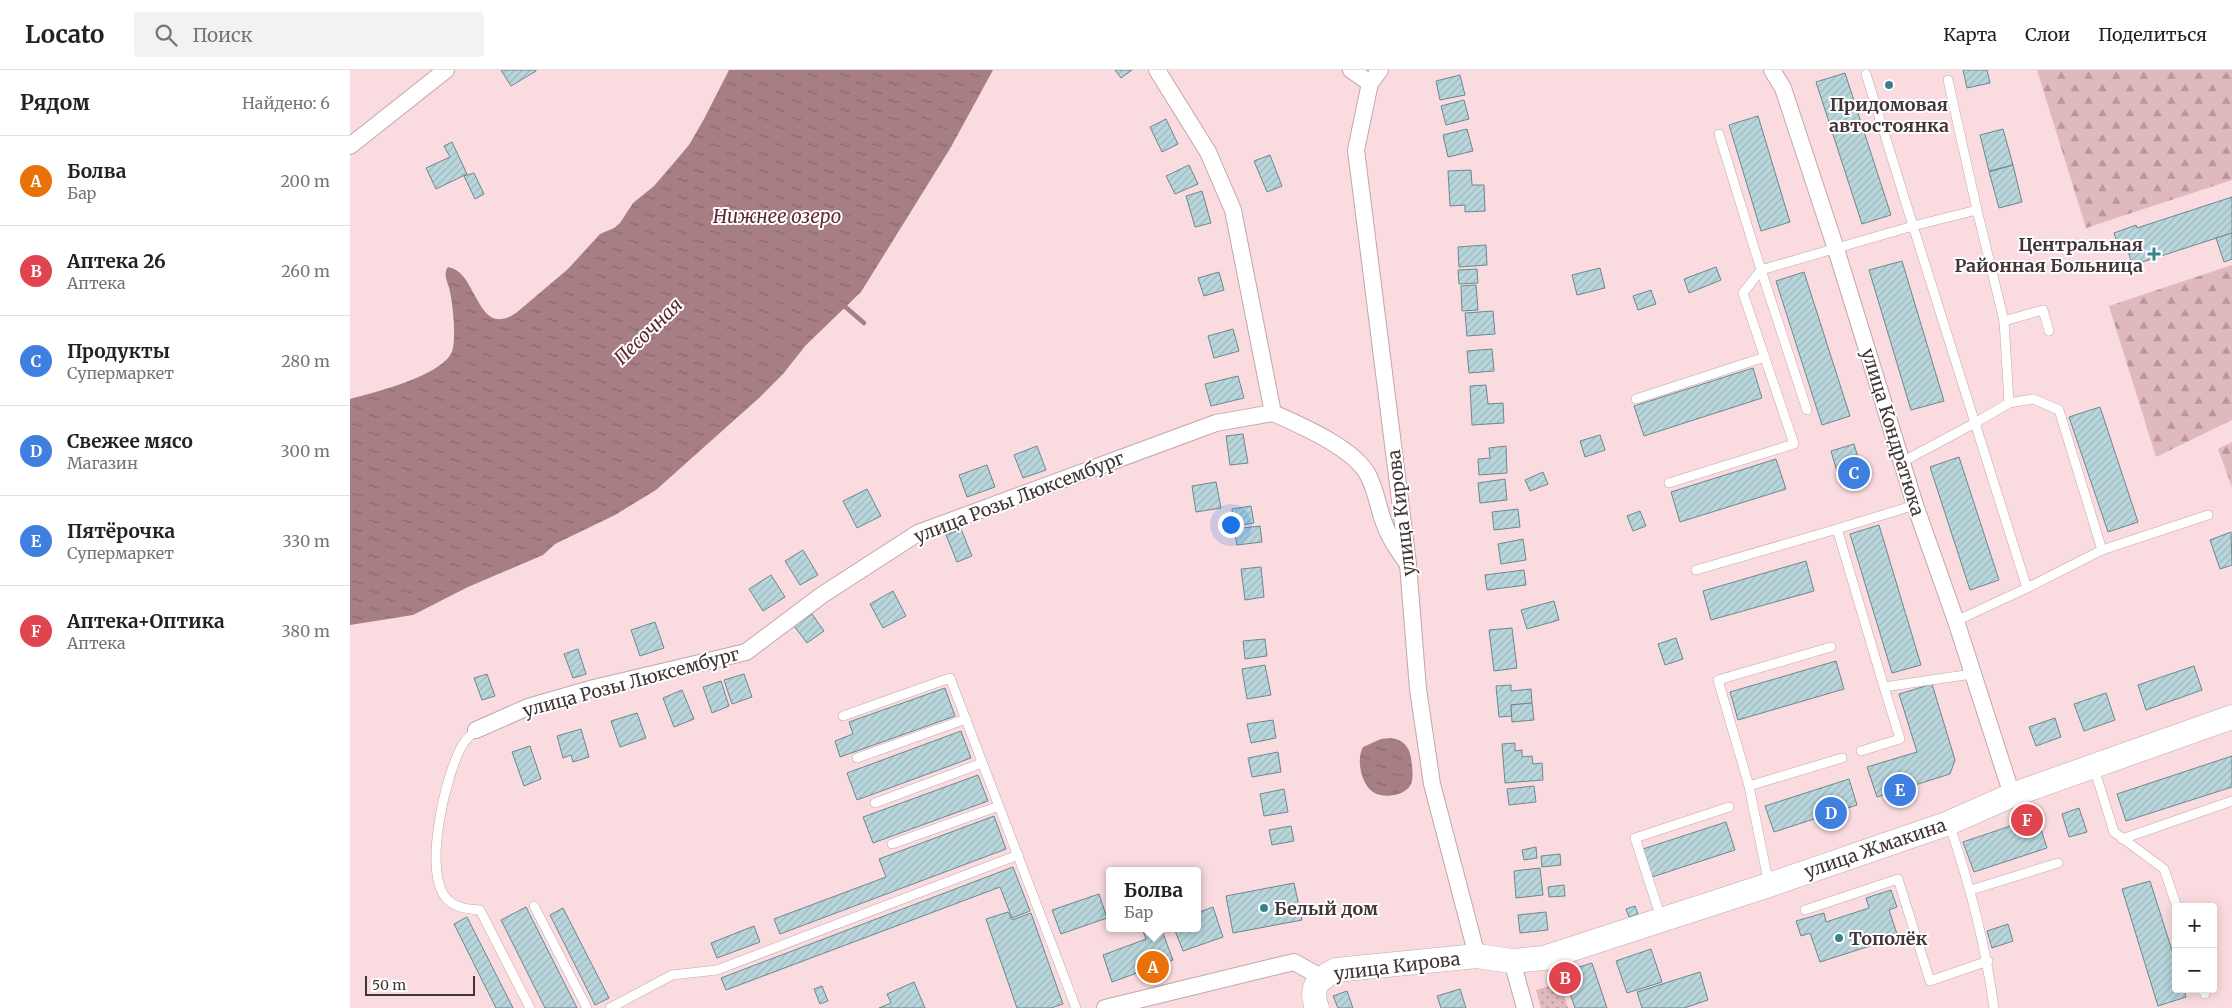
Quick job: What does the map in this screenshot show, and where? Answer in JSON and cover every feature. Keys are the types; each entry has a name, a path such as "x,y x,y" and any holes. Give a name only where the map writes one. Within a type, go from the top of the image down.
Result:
{"street":[{"path":"350,146 446,70"},
{"path":"1157,70 1208,152 1233,210 1273,413 1312,430 1358,462 1368,474 1384,523 1394,545 1408,564"},
{"path":"1352,70 1375,76"},
{"name":"улица Кондратюка","path":"1772,70 1783,88 1836,249 1915,506 1956,621 2012,795"},
{"name":"улица Кирова","path":"1375,76 1356,150 1408,564 1418,688 1432,784 1477,956"},
{"name":"улица Розы Люксембург","path":"476,730 528,707 594,688 746,652 822,595 918,533 1216,423 1273,413"},
{"name":"улица Жмакина","path":"1512,961 1544,958 1661,918 1769,885 1949,823 2012,795 2232,716"},
{"name":"улица Кирова","path":"1317,1008 1314,1000 1316,987 1321,977 1336,970 1477,956 1512,961"},
{"path":"1512,961 1525,1008"},
{"path":"1105,1008 1294,962 1321,977"}],"lane":[{"path":"1866,74 2027,588"},
{"path":"1948,80 2004,321 2009,403"},
{"path":"1719,134 1807,410"},
{"path":"1669,484 1794,444 1744,293 1761,270 1913,226 1977,210"},
{"path":"2004,321 2043,310 2049,331"},
{"path":"1636,398 1765,357"},
{"path":"1902,462 2009,403 2034,399 2059,410 2102,550"},
{"path":"1696,570 1915,506"},
{"path":"1956,621 2102,550 2208,515"},
{"path":"1837,529 1900,739 1861,751"},
{"path":"1769,885 1749,786 1718,680 1831,646"},
{"path":"1884,687 1972,674"},
{"path":"843,716 950,678 1076,1008"},
{"path":"857,758 966,720"},
{"path":"476,730 464,743 452,771 436,843 437,873 447,900 463,908 480,910 530,1008"},
{"path":"1749,786 1842,758"},
{"path":"874,803 982,763"},
{"path":"2093,765 2114,832 2164,869 2175,903"},
{"path":"2122,839 2232,801"},
{"path":"892,844 999,806"},
{"path":"1661,918 1635,838 1729,807"},
{"path":"1949,823 1971,890 1988,961 1994,1008"},
{"path":"610,1008 672,975 716,970 1018,855"},
{"path":"1971,890 2058,862"},
{"path":"1805,910 1898,879 1930,981 1988,961"},
{"path":"534,906 587,1008"}],"green space":[{"path":"2037,70 2232,70 2232,180 2086,228"},
{"path":"2232,265 2232,420 2156,457 2109,306"},
{"path":"2232,442 2232,487 2218,449"},
{"path":"1560,983 1568,1008 1541,1008 1536,990"}],"water":[{"name":"Нижнее озеро","path":"729,70 993,70 951,147 861,292 806,345 783,374 759,398 656,490 615,515 555,544 543,555 468,587 413,615 350,625 350,399 390,388 420,376 433,370 451,354 454,342 454,324 446,276 448,267 458,271 466,280 485,311 493,318 503,319 516,313 568,269 600,234 620,223 633,203 654,186 689,145"},
{"path":"1391,738 1405,744 1409,750 1412,778 1411,784 1404,791 1388,796 1373,792 1365,783 1361,771 1360,758 1363,747 1381,739"}],"building":[{"path":"501,70 536,70 536,71 511,86"},
{"path":"1115,70 1132,70 1121,78"},
{"path":"1963,70 1987,70 1990,83 1967,88"},
{"path":"1845,73 1891,215 1862,224 1816,82"},
{"path":"1460,75 1465,95 1440,100 1436,81"},
{"path":"1464,100 1469,119 1446,125 1441,106"},
{"path":"1758,116 1790,222 1761,231 1729,125"},
{"path":"1166,119 1178,144 1162,152 1150,127"},
{"path":"1467,129 1473,151 1448,157 1443,135"},
{"path":"2003,129 2013,165 1989,171 1980,135"},
{"path":"452,142 467,174 436,189 426,168 450,157 444,146"},
{"path":"1270,155 1282,186 1267,192 1254,161"},
{"path":"1189,165 1198,184 1175,194 1166,176"},
{"path":"2013,165 2022,202 1999,208 1989,172"},
{"path":"1471,170 1472,185 1484,185 1485,211 1465,212 1465,205 1450,206 1448,171"},
{"path":"474,173 484,194 475,199 464,176"},
{"path":"1202,191 1211,223 1195,227 1186,196"},
{"path":"2232,197 2232,233 2133,265 2127,249 2120,251 2114,233 2136,225 2137,228"},
{"path":"2232,233 2232,259 2224,262 2216,238"},
{"path":"1486,245 1487,265 1459,267 1458,247"},
{"path":"1902,261 1944,401 1911,410 1869,270"},
{"path":"1716,267 1721,280 1689,293 1684,279"},
{"path":"1600,268 1605,288 1577,295 1572,275"},
{"path":"1477,269 1478,283 1459,284 1458,270"},
{"path":"1219,272 1224,290 1204,296 1198,278"},
{"path":"1804,272 1850,416 1822,425 1776,281"},
{"path":"1476,285 1478,310 1462,311 1461,286"},
{"path":"1651,290 1656,304 1638,310 1633,296"},
{"path":"1493,311 1495,334 1467,336 1465,313"},
{"path":"1233,329 1239,351 1214,358 1208,336"},
{"path":"1492,349 1494,371 1469,373 1467,351"},
{"path":"1753,368 1762,398 1644,436 1634,406"},
{"path":"1238,376 1244,398 1211,406 1205,384"},
{"path":"1486,385 1488,404 1503,403 1504,423 1472,425 1470,386"},
{"path":"2100,407 2138,522 2108,532 2069,417"},
{"path":"1243,434 1248,463 1230,465 1226,436"},
{"path":"1600,435 1605,450 1585,457 1580,441"},
{"path":"1854,444 1864,478 1841,485 1831,451"},
{"path":"1037,446 1046,470 1023,478 1014,455"},
{"path":"1506,446 1507,473 1479,475 1478,459 1490,458 1489,448"},
{"path":"1959,457 1999,580 1970,590 1930,467"},
{"path":"1776,459 1786,489 1680,522 1671,492"},
{"path":"987,465 995,487 967,497 959,475"},
{"path":"1543,472 1548,484 1530,491 1525,480"},
{"path":"1505,479 1507,500 1480,503 1478,483"},
{"path":"1216,482 1221,508 1196,512 1192,486"},
{"path":"867,489 881,516 857,528 843,501"},
{"path":"1251,506 1254,523 1234,526 1232,509"},
{"path":"1518,509 1520,527 1494,530 1492,512"},
{"path":"1640,511 1646,526 1633,531 1627,516"},
{"path":"1879,525 1921,665 1892,673 1850,534"},
{"path":"1260,526 1262,542 1237,545 1234,529"},
{"path":"961,529 972,556 957,562 946,535"},
{"path":"2231,532 2232,565 2220,569 2210,540"},
{"path":"1523,539 1526,560 1501,564 1498,544"},
{"path":"803,550 818,575 800,585 785,561"},
{"path":"1806,561 1814,591 1711,620 1703,591"},
{"path":"1261,567 1264,597 1245,600 1241,569"},
{"path":"1524,570 1526,585 1487,590 1485,575"},
{"path":"771,575 785,597 763,611 749,589"},
{"path":"893,591 906,616 883,628 870,604"},
{"path":"1554,601 1559,620 1527,629 1521,610"},
{"path":"812,614 824,631 807,643 794,626"},
{"path":"655,622 664,648 640,656 631,630"},
{"path":"1512,628 1517,668 1494,671 1489,630"},
{"path":"1676,638 1683,659 1665,665 1658,644"},
{"path":"1265,639 1267,656 1245,659 1243,641"},
{"path":"578,649 586,674 573,678 564,654"},
{"path":"1836,661 1844,689 1738,720 1730,692"},
{"path":"1265,665 1271,695 1247,699 1242,669"},
{"path":"2194,666 2202,690 2146,710 2138,685"},
{"path":"487,674 495,696 482,700 474,678"},
{"path":"744,674 752,697 732,704 724,680"},
{"path":"721,681 729,706 712,713 703,687"},
{"path":"1932,684 1955,760 1950,774 1877,797 1867,767 1917,752 1899,694"},
{"path":"1511,685 1511,691 1531,689 1532,703 1511,705 1512,716 1499,717 1496,686"},
{"path":"945,688 955,716 840,757 835,741 853,734 849,722"},
{"path":"682,690 694,719 674,727 663,698"},
{"path":"2106,693 2115,720 2084,731 2074,704"},
{"path":"1532,703 1534,720 1512,722 1511,705"},
{"path":"637,713 646,738 620,747 611,721"},
{"path":"2055,718 2061,737 2036,746 2029,727"},
{"path":"1273,720 1276,738 1251,743 1247,724"},
{"path":"581,729 589,757 573,762 571,755 563,758 557,736"},
{"path":"961,731 971,758 857,800 847,773"},
{"path":"1515,743 1515,751 1522,750 1522,757 1532,756 1533,764 1542,763 1543,780 1505,783 1502,744"},
{"path":"530,746 541,779 524,786 512,752"},
{"path":"1278,752 1281,772 1252,777 1248,758"},
{"path":"2232,756 2232,787 2126,821 2117,794"},
{"path":"978,775 988,801 873,843 863,817"},
{"path":"1849,779 1857,805 1774,832 1765,806"},
{"path":"1534,786 1536,802 1509,805 1507,789"},
{"path":"1284,789 1288,812 1264,816 1260,794"},
{"path":"2079,808 2087,832 2069,837 2062,814"},
{"path":"994,816 1006,849 780,934 774,919 886,877 879,859"},
{"path":"2037,817 2047,848 1974,872 1963,842"},
{"path":"1726,822 1735,850 1652,877 1643,849"},
{"path":"1291,826 1294,841 1272,845 1269,830"},
{"path":"1536,847 1537,858 1524,860 1522,850"},
{"path":"1560,854 1561,865 1542,867 1541,856"},
{"path":"1013,867 1030,911 1012,918 1000,887 726,990 721,978"},
{"path":"1540,868 1543,895 1516,898 1514,871"},
{"path":"2150,881 2172,950 2172,993 2185,993 2186,997 2158,1006 2122,889"},
{"name":"Белый дом","path":"1294,883 1302,920 1233,933 1226,896"},
{"path":"1564,885 1565,896 1549,897 1548,887"},
{"path":"1891,890 1897,907 1889,910 1898,937 1820,962 1810,933 1801,936 1796,921 1824,913 1826,922 1869,908 1866,898"},
{"path":"1099,894 1106,918 1061,934 1052,910"},
{"path":"1635,906 1638,914 1629,917 1626,909"},
{"path":"526,907 577,1008 545,1008 501,920"},
{"path":"1213,907 1223,937 1183,951 1176,932 1201,932 1201,912"},
{"path":"563,908 609,998 595,1005 550,915"},
{"path":"1008,912 1012,920 1031,913 1063,1004 1051,1008 1017,1008 986,919"},
{"path":"1546,912 1548,930 1520,933 1518,915"},
{"path":"467,917 513,1008 496,1008 454,924"},
{"path":"2008,924 2013,941 1992,948 1987,931"},
{"path":"754,926 760,942 717,958 711,943"},
{"path":"1143,932 1162,932 1173,960 1112,982 1103,955 1146,939"},
{"path":"1651,949 1662,982 1627,993 1616,961"},
{"path":"1592,963 1607,1008 1575,1008 1563,972"},
{"path":"1700,972 1708,1000 1684,1008 1642,1008 1637,992"},
{"path":"914,982 925,1008 879,1008 891,1003 887,994"},
{"path":"822,986 828,1001 820,1004 814,989"},
{"path":"1460,989 1466,1008 1441,1008 1437,996"},
{"path":"1347,991 1353,1008 1338,1008 1333,996"}],"waterway":[{"path":"842,304 864,323"}],"place":[{"name":"Придомовая автостоянка","path":"1889,85"},
{"name":"Центральная Районная Больница","path":"2154,254"},
{"name":"Продукты","path":"1854,473"},
{"name":"Пятёрочка","path":"1900,790"},
{"name":"Свежее мясо","path":"1831,813"},
{"name":"Аптека+Оптика","path":"2027,820"},
{"name":"Белый дом","path":"1264,908"},
{"name":"Тополёк","path":"1839,938"},
{"name":"Болва","path":"1153,967"},
{"name":"Аптека 26","path":"1565,978"}],"water label":[{"name":"Песочная","path":"648,331"}]}
